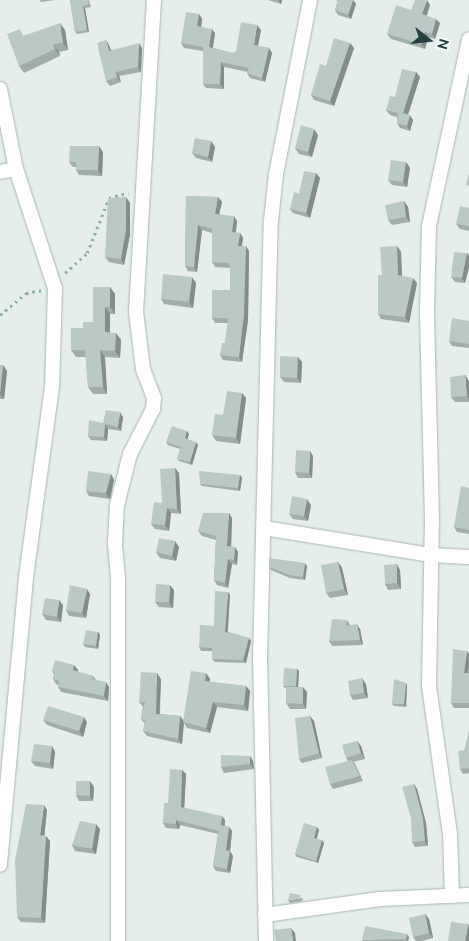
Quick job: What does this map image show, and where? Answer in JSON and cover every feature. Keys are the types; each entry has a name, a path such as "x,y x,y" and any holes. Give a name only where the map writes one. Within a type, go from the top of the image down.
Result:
{"street":[{"path":"118,941 118,579 115,542 118,505 130,454 153,409 154,398 141,354 136,312 154,0"},
{"path":"266,941 260,659 271,221 276,174 310,0"},
{"path":"452,896 450,834 429,688 430,555 427,308 429,226 469,39"},
{"path":"0,90 16,169 54,288 52,387 26,578 0,865"},
{"path":"0,172 16,169"},
{"path":"264,528 430,555 469,557"},
{"path":"265,915 380,899 469,895"}],"path":[{"path":"0,315 26,293 54,288 70,266 87,253 109,198 144,189"}],"building":[{"path":"70,0 88,0 89,4 83,6 87,30 75,32"},
{"path":"338,0 353,0 348,15 335,10"},
{"path":"415,0 427,0 422,14 436,19 432,34 425,32 421,44 387,34 396,5 411,10"},
{"path":"186,12 199,14 197,26 212,29 209,47 232,53 236,52 241,22 257,25 254,45 269,48 262,78 247,73 249,68 221,62 220,84 203,84 203,47 181,43"},
{"path":"60,23 63,43 53,44 55,49 19,66 7,34 20,29 23,36"},
{"path":"334,38 350,43 330,101 311,95 320,64 326,66"},
{"path":"106,40 109,51 139,43 138,67 116,72 117,77 106,81 97,43"},
{"path":"402,69 416,72 403,113 410,115 407,126 397,123 398,113 386,110 390,96 395,97"},
{"path":"301,125 314,129 308,152 295,148"},
{"path":"195,138 211,141 208,157 192,153"},
{"path":"70,146 99,146 98,170 76,170 76,162 69,162"},
{"path":"391,160 406,162 403,182 388,180"},
{"path":"304,171 316,173 306,213 290,209 294,192 299,194"},
{"path":"469,173 469,186 466,185"},
{"path":"186,196 218,197 215,214 234,216 232,232 240,233 238,246 246,246 244,315 239,357 220,355 222,343 225,343 228,318 212,318 212,290 230,290 230,268 229,263 212,262 212,229 198,225 194,267 185,266"},
{"path":"126,197 126,230 121,259 105,257 108,198"},
{"path":"404,201 406,217 388,220 385,205"},
{"path":"460,206 469,208 469,226 456,224"},
{"path":"397,246 398,275 413,278 405,317 378,314 378,275 382,275 380,247"},
{"path":"454,252 467,253 462,278 451,277"},
{"path":"163,274 192,277 189,302 161,299"},
{"path":"93,287 110,287 110,307 105,307 105,332 116,333 115,351 100,350 103,387 88,387 85,350 71,350 71,328 83,328 83,322 93,322"},
{"path":"452,318 469,321 469,344 449,341"},
{"path":"280,356 298,357 297,378 280,377"},
{"path":"0,365 3,365 0,394"},
{"path":"465,375 467,396 451,397 450,377"},
{"path":"227,391 242,393 236,438 212,435 215,414 223,415"},
{"path":"106,410 120,412 118,427 105,424 104,437 88,436 89,420 103,423"},
{"path":"172,426 187,431 185,438 196,442 190,462 177,459 181,447 166,442"},
{"path":"296,450 310,451 309,473 295,472"},
{"path":"175,468 177,509 167,508 165,525 151,524 154,502 162,503 160,469"},
{"path":"88,471 111,474 106,493 86,491"},
{"path":"199,471 240,475 238,488 200,484"},
{"path":"461,486 469,488 469,530 454,527"},
{"path":"292,496 307,499 304,516 289,514"},
{"path":"203,513 229,513 227,546 235,547 234,560 228,559 225,583 214,580 216,536 198,531"},
{"path":"159,538 175,541 172,556 156,552"},
{"path":"269,558 305,563 303,577 289,575 269,567"},
{"path":"338,562 344,589 326,593 321,565"},
{"path":"397,564 397,583 385,584 384,565"},
{"path":"156,584 170,585 169,602 155,602"},
{"path":"70,585 87,589 82,613 66,610"},
{"path":"215,591 228,592 225,632 249,638 243,660 212,659 212,648 199,647 200,625 214,626"},
{"path":"45,598 59,600 57,617 42,614"},
{"path":"332,619 347,620 346,626 357,624 360,640 329,641"},
{"path":"86,630 98,632 96,646 83,644"},
{"path":"453,649 467,651 464,673 469,673 469,703 451,703"},
{"path":"55,660 74,665 73,670 93,676 92,679 106,682 104,696 58,687 59,681 53,679 55,672 52,671"},
{"path":"284,668 297,669 296,686 283,686"},
{"path":"191,671 206,673 205,681 246,686 244,705 213,702 206,728 183,722"},
{"path":"141,672 157,673 156,714 180,716 178,739 143,731 145,720 141,719 145,702 139,702"},
{"path":"362,678 364,693 350,695 348,681"},
{"path":"394,679 406,683 404,704 392,704"},
{"path":"286,687 303,687 303,704 286,703"},
{"path":"48,706 84,717 79,731 43,720"},
{"path":"310,716 319,753 299,759 295,718"},
{"path":"469,731 469,768 460,769 458,751 465,750"},
{"path":"357,741 361,753 346,758 342,745"},
{"path":"34,744 52,746 50,763 31,761"},
{"path":"221,755 250,756 250,764 221,767"},
{"path":"352,760 360,776 330,784 325,767"},
{"path":"170,769 182,770 181,807 222,816 221,825 229,827 226,850 230,851 227,869 213,866 219,831 176,820 176,824 163,823 164,803 168,803"},
{"path":"76,781 90,781 90,796 76,795"},
{"path":"414,784 423,818 425,841 412,842 411,818 402,787"},
{"path":"26,804 44,805 40,835 46,836 41,918 17,917 15,860"},
{"path":"80,821 96,824 92,849 72,845"},
{"path":"304,823 317,827 314,838 322,840 316,861 295,854"},
{"path":"290,893 301,895 300,898 288,900"},
{"path":"425,914 429,933 413,937 409,918"},
{"path":"451,922 468,924 465,941 448,941"},
{"path":"365,926 407,934 406,939 362,940"},
{"path":"291,928 293,941 276,941 274,930"}]}
